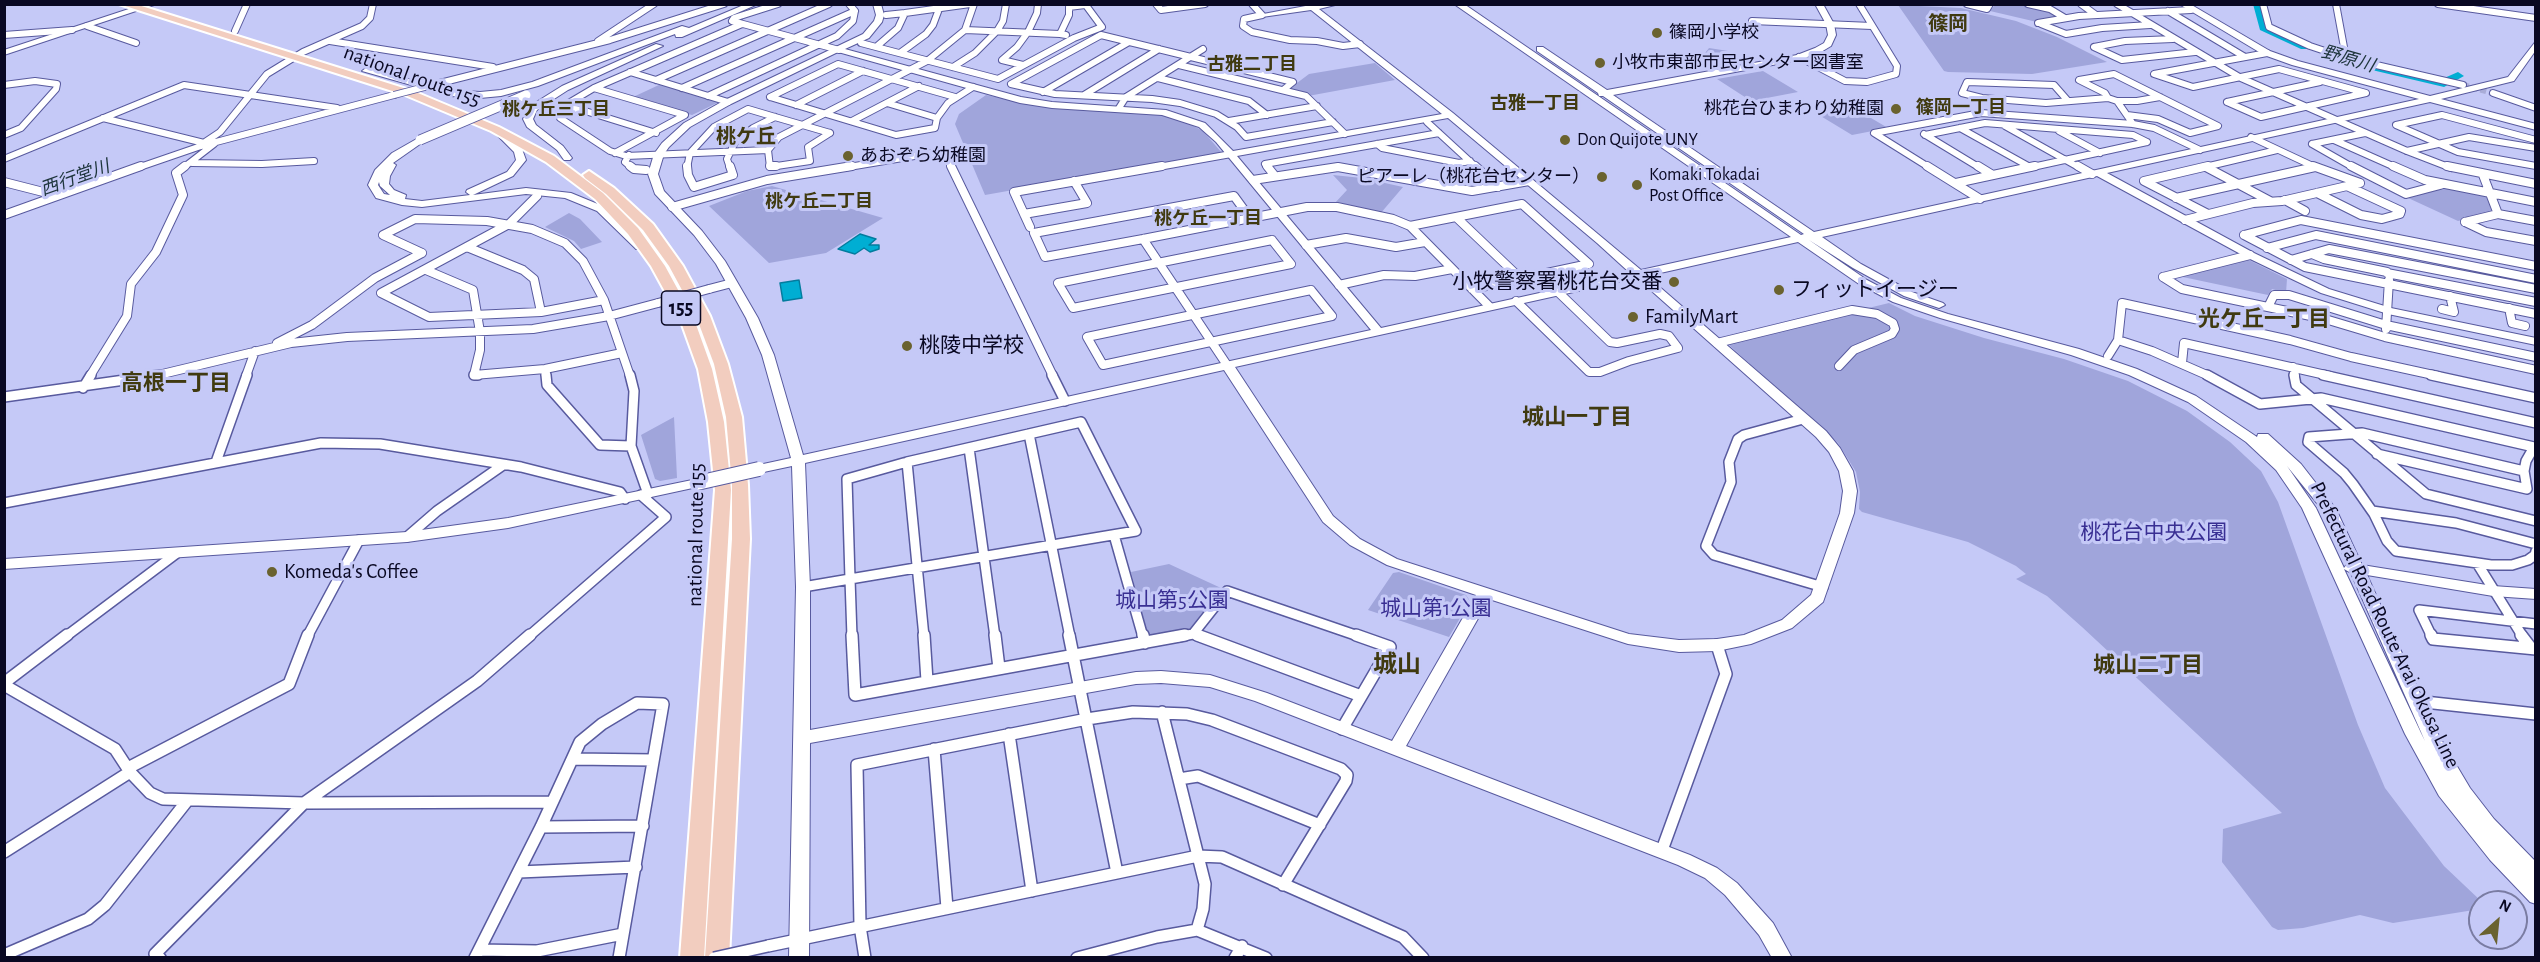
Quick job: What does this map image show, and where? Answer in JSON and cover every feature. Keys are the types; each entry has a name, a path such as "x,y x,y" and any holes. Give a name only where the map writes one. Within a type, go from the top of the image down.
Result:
{"highway":[{"name":"national route 155","path":"142,6 235,31 298,55 366,71 452,99 512,126 567,158 618,198 648,227 676,266 703,316 721,364 734,417 740,485 741,539 715,957"},
{"name":"national route 155","path":"142,6 409,93 495,129 550,159 599,196 633,231 658,266 687,319 705,369 716,422 723,490 692,957"}],"street":[{"path":"235,31 247,4"},
{"path":"103,118 203,144 220,132 267,74 298,55 362,26 370,18 373,4"},
{"path":"595,43 654,4"},
{"path":"4,215 203,144 595,43 724,4"},
{"path":"567,158 560,148 532,128 528,119 533,108 565,88 743,4"},
{"path":"366,71 450,93 490,94 535,84 754,4"},
{"path":"778,4 734,18 732,21 1035,102 1163,112 1192,120 1213,132 1379,332"},
{"path":"656,80 829,4"},
{"path":"849,4 855,11"},
{"path":"742,24 594,88 562,107 560,118 566,124 615,153 629,155 659,154 690,153 729,152 768,150 779,137 927,61 954,41 964,30 970,21 972,4 905,14 882,10 874,28 866,36 728,102 687,125 671,138 659,154 654,168 653,179 659,192 698,233 721,263 752,318 768,355 798,461 803,587 799,957"},
{"path":"953,67 975,54 997,31 1003,21 1006,4"},
{"path":"1023,65 1002,60 1017,47 1028,32 1037,14 1038,4"},
{"path":"1156,4 1161,10 1204,4"},
{"path":"1252,4 1262,15"},
{"path":"1335,4 1244,19 1243,26 1252,32 1290,40 1317,40 1343,46 1360,44"},
{"name":"Prefectural Road Route Arai Okusa Line","path":"1458,4 1863,282 1897,300 1944,316 2106,362 2152,379 2206,407 2251,439 2281,467 2309,508 2413,734 2445,791 2496,855 2535,896"},
{"name":"Prefectural Road Route Arai Okusa Line","path":"1473,4 1857,266 1908,294 1949,309 2108,356 2158,375 2199,394 2242,421 2279,451 2315,490 2331,512 2432,738 2464,793 2488,824 2535,875"},
{"path":"1591,96 1799,57 1828,44 1832,35 1830,24 1819,4"},
{"path":"1799,57 1845,81 1867,82 1896,74 1897,66 1859,4"},
{"path":"1967,4 1987,9 1990,4"},
{"path":"2028,4 2050,9 2065,18"},
{"path":"2081,4 2096,15"},
{"path":"2117,4 2241,78 2408,152 2440,165 2535,184"},
{"path":"2182,4 2267,53 2306,66 2535,127"},
{"path":"2263,4 2267,23 2273,30 2310,46 2346,58 2463,85"},
{"path":"2336,4 2346,58"},
{"path":"2438,4 2535,18"},
{"path":"861,43 998,79 1074,38 1102,27 1085,5 1069,7 1069,15 1060,34"},
{"path":"4,53 142,6"},
{"path":"1143,239 1328,519 1355,542 1392,562 1484,594 1628,639 1680,646 1717,645 1746,640 1787,624 1810,606 1823,587 1847,513 1849,480 1835,451 1821,434 1638,273 1529,181 1450,115 1313,8"},
{"path":"900,53 926,34 937,18 939,9"},
{"path":"2152,25 2102,28 2066,34 2038,23 2096,15 2192,10"},
{"path":"682,88 855,11"},
{"path":"708,96 819,45 847,29 853,21 855,11"},
{"path":"2168,11 2245,57"},
{"path":"876,47 898,28 905,14"},
{"path":"1752,21 1872,26"},
{"path":"87,26 136,43"},
{"path":"658,266 602,209 567,195 526,191 422,204 380,196 373,185 378,172 395,155 423,141 688,29"},
{"path":"4,35 72,30"},
{"path":"964,30 1060,34 1074,38"},
{"path":"1283,90 1293,82 1101,35 1011,84 1043,92 1180,103 1205,110 1229,122 1246,137 1333,122"},
{"path":"2173,39 2125,41 2094,47 2122,60 2195,52"},
{"path":"330,41 512,70"},
{"path":"1043,92 1129,42"},
{"path":"4,564 407,537 508,523 625,499 2484,87 2511,79 2535,43"},
{"path":"1082,96 1159,49"},
{"path":"1119,108 1126,97 1203,49"},
{"path":"2267,53 2154,74 2193,87 2279,69 2366,93 2261,117 2227,102 2322,82"},
{"path":"955,97 838,64 770,97 896,135 936,128 937,118 955,97 973,87"},
{"path":"1179,64 1306,96 1345,134"},
{"path":"796,105 863,71"},
{"path":"630,72 728,102"},
{"path":"2108,98 2105,93 2079,80 2114,74 2218,126 2190,133 2158,119 2127,115"},
{"path":"1158,78 1249,101 1267,115"},
{"path":"4,85 35,81 57,84 56,89 21,128 4,135"},
{"path":"2068,101 2054,85 1967,82 1962,93 1982,98 2046,103 2108,98 2117,101 2137,101 2160,97"},
{"path":"6,157 184,85 342,109"},
{"path":"852,122 919,86"},
{"path":"594,88 685,115 657,133 615,153"},
{"path":"2493,93 2535,108"},
{"path":"1981,113 1982,98"},
{"path":"2012,100 2017,110"},
{"path":"2117,101 2133,124"},
{"path":"2046,103 2055,129"},
{"path":"887,104 937,118"},
{"path":"1229,122 1317,106"},
{"path":"562,107 582,110 657,133"},
{"path":"768,150 770,167 810,160 808,147 830,133 748,109 714,127 690,153 687,164 688,175 694,187 733,175 728,168 729,152 746,133 774,117"},
{"path":"1980,199 1874,133 1981,113 2133,124 2154,128 2200,150"},
{"path":"1030,227 1014,192 1450,115"},
{"path":"2535,140 2442,115 2396,125 2468,154 2535,166"},
{"path":"1427,122 1498,187"},
{"path":"1925,135 1985,123 2133,135 2147,142 1956,183"},
{"path":"2002,125 2065,160 2325,291 2388,311 2535,342"},
{"path":"1909,126 1991,174"},
{"path":"1960,128 2030,167"},
{"path":"423,141 389,167 384,180 390,192 409,198 444,198 476,190 500,180 510,174 521,160 519,151 495,129"},
{"path":"2055,129 2100,153"},
{"path":"1275,176 1265,164 1439,133"},
{"path":"2365,133 2312,144 2379,182 2406,194 2440,185"},
{"path":"2185,220 2360,183 2315,167 2251,137"},
{"path":"2408,152 2469,137 2535,148"},
{"path":"2334,140 2413,176 2440,185 2535,202"},
{"path":"83,388 127,316 131,284 148,266 183,195 176,173 218,141"},
{"path":"1377,144 1382,148 1459,163 1470,161"},
{"path":"2208,214 2144,181 2277,150"},
{"path":"672,207 767,180 944,151 1065,400"},
{"path":"629,155 625,162 634,169 646,170"},
{"path":"192,163 262,164 314,161"},
{"path":"1253,180 1338,167 1472,191 1529,181"},
{"path":"2206,167 2271,201"},
{"path":"2176,198 2315,167"},
{"path":"2483,175 2498,214"},
{"path":"1024,214 1087,203 1074,181"},
{"path":"4,182 55,195"},
{"path":"2318,193 2361,215 2382,219 2400,214 2401,211 2347,186"},
{"path":"537,196 509,224 381,293 429,317 541,312 604,300"},
{"path":"1250,218 1234,196 1034,233 1045,256 1143,239 1250,218 1278,212 1324,206 1393,219 1410,226 1489,306"},
{"path":"2285,200 2305,211"},
{"path":"1410,226 1522,204 1589,264 1472,289"},
{"path":"2535,221 2498,214 2465,222 2486,232 2535,241"},
{"path":"1457,218 1520,278"},
{"path":"160,957 155,954 304,803 477,681 666,518 645,494 631,446 633,391 604,300 583,261 565,243 532,229 509,224 415,219 383,235 422,253 375,278 312,324 273,346"},
{"path":"2535,266 2301,220 2244,236 2305,267 2535,314"},
{"path":"2268,248 2316,235 2535,279"},
{"path":"2380,236 2390,284 2385,337"},
{"path":"1306,245 1346,238 1396,247 1425,242"},
{"path":"1272,240 1291,264 1073,308 1059,283 1159,263 1272,240"},
{"path":"2459,241 2463,252"},
{"path":"467,247 523,270 534,279 541,312"},
{"path":"2291,260 2330,249 2535,289"},
{"path":"2312,254 2324,259 2535,302"},
{"path":"2250,255 2163,277 2182,289 2325,319 2385,337 2535,370"},
{"path":"1340,285 1384,275 1415,276 1452,269"},
{"path":"426,270 473,290 480,332 480,350 474,375 545,369 622,353"},
{"path":"4,398 155,376 273,346 347,337 533,329 609,316 732,283"},
{"path":"1311,290 1332,316 1103,365 1087,337 1193,314 1311,290"},
{"path":"1516,300 1589,372 1600,372 1629,361 1678,348 1669,336 1660,334 1617,343 1610,342 1557,291"},
{"path":"2268,307 2274,295 2289,295 2386,325 2535,357"},
{"path":"2442,309 2454,312 2450,296"},
{"path":"2108,356 2118,340 2122,303 2535,398"},
{"path":"2509,308 2512,323 2525,326"},
{"path":"1717,343 1852,310 1877,314 1893,323 1895,329 1892,334 1854,350 1839,366"},
{"path":"2118,340 2182,363 2232,387 2260,404 2321,398 2534,447 2526,461 2524,471 2527,489 2378,454"},
{"path":"2182,363 2184,343 2535,423"},
{"path":"216,462 255,351"},
{"path":"2293,367 2296,385 2426,494 2535,521"},
{"path":"545,369 547,385 600,445 631,446"},
{"path":"1803,419 1743,435 1738,439 1729,462 1731,482 1706,546 1714,555 1823,587"},
{"path":"803,587 850,579 919,568 983,557 1114,536 1136,531 1081,422 907,462 847,479 850,579 855,695 1193,634 1361,696"},
{"path":"1029,434 1117,873"},
{"path":"2524,471 2365,434 2309,436 2308,442 2344,472 2372,511 2387,542 2396,551 2512,565 2528,560 2535,555 2535,551"},
{"path":"4,503 321,442 380,444 521,467 620,492 625,499"},
{"path":"969,448 999,668"},
{"path":"907,462 919,568 927,681"},
{"path":"407,537 437,511 502,465"},
{"path":"2372,511 2456,523 2535,544"},
{"path":"1114,536 1145,643"},
{"path":"4,852 129,770 289,684 305,641 359,540"},
{"path":"177,553 4,684 115,749 129,770 150,793 164,799 304,803 551,802"},
{"path":"2477,562 2513,623 2533,648"},
{"path":"2337,566 2493,591 2535,594"},
{"path":"1193,634 1227,591 1390,647 1342,729"},
{"path":"1396,749 1484,594"},
{"path":"2533,648 2433,639 2419,610 2535,624"},
{"path":"1662,850 1726,674 1717,645"},
{"path":"801,738 1136,678 1161,677 1210,681 1261,697 1662,850 1711,873 1731,889 1766,928 1783,957"},
{"path":"2415,701 2535,714"},
{"path":"619,957 636,867 663,704 637,703 602,724 580,742 551,802 542,827 477,954 537,951 623,934"},
{"path":"865,957 860,926 857,765 1087,719 1133,712 1187,714 1212,720 1341,769 1347,775 1346,781 1283,885"},
{"path":"1162,712 1205,884 1203,909 1197,930"},
{"path":"1009,734 1032,891"},
{"path":"934,749 947,908"},
{"path":"573,759 653,760"},
{"path":"1179,779 1198,776 1320,825"},
{"path":"4,955 88,919 105,905 187,801"},
{"path":"542,827 643,826"},
{"path":"715,957 1198,856 1222,856 1403,937 1423,957"},
{"path":"519,872 636,867"},
{"path":"1077,957 1157,937 1197,930 1238,952 1266,957"}],"green space":[{"path":"1898,5 1961,8 2016,21 2057,37 2107,62 2032,74 1944,71"},
{"path":"1995,5 2020,5 2045,9 2061,18 2037,22 1990,11"},
{"path":"1709,48 1728,51 1744,62 1723,66 1698,62"},
{"path":"1375,63 1395,80 1308,96 1289,89 1309,74"},
{"path":"1763,71 1798,92 1751,101 1717,79"},
{"path":"661,84 717,101 717,103 692,115 631,98"},
{"path":"986,95 1053,108 1163,115 1203,131 1222,153 985,195 955,124 959,114"},
{"path":"1854,108 1888,128 1852,135 1819,115"},
{"path":"1333,175 1362,178 1403,187 1380,214 1334,204 1347,190"},
{"path":"772,186 883,218 826,253 769,263 709,206 747,191"},
{"path":"2443,188 2487,196 2492,212 2458,221 2406,197"},
{"path":"569,213 580,219 602,242 581,249 574,241 545,227"},
{"path":"2247,259 2287,279 2286,293 2272,289 2268,295 2178,276"},
{"name":"桃花台中央公園","path":"1889,303 1915,316 1984,338 2064,359 2128,381 2187,411 2230,442 2261,471 2278,502 2358,725 2385,788 2444,866 2469,890 2468,911 2393,923 2360,915 2303,928 2278,930 2272,927 2222,862 2223,829 2282,813 2047,596 2016,579 2026,574 2016,566 1968,542 1862,512 1859,509 1860,492 1856,472 1838,443 1729,345 1729,342"},
{"path":"674,417 677,478 660,481 655,479 641,435"},
{"name":"城山第5公園","path":"1169,564 1221,588 1189,630 1149,639 1131,572"},
{"name":"城山第1公園","path":"1399,572 1466,595 1470,601 1449,637 1368,610 1393,573"}],"shaded area":[{"path":"860,234 876,239 869,245 879,245 879,249 870,252 864,248 855,254 838,249"},
{"path":"799,280 802,298 783,301 780,283"}],"waterway":[{"name":"野原川","path":"2259,4 2264,27 2305,46"},
{"name":"野原川","path":"2359,63 2444,83 2458,76"}],"tunnel":[{"path":"2463,85 2493,93"}],"place":[{"name":"篠岡小学校","path":"1657,33"},
{"name":"小牧市東部市民センター図書室","path":"1600,63"},
{"name":"桃花台ひまわり幼稚園","path":"1896,109"},
{"name":"Don Quijote UNY","path":"1565,140"},
{"name":"あおぞら幼稚園","path":"848,156"},
{"name":"ピアーレ（桃花台センター）","path":"1602,177"},
{"name":"Komaki Tokadai Post Office","path":"1637,185"},
{"name":"小牧警察署桃花台交番","path":"1674,282"},
{"name":"フィットイージー","path":"1779,290"},
{"name":"FamilyMart","path":"1633,317"},
{"name":"桃陵中学校","path":"907,346"},
{"name":"Komeda's Coffee","path":"272,572"}],"district":[{"name":"篠岡","path":"1948,24"},
{"name":"古雅二丁目","path":"1252,65"},
{"name":"古雅一丁目","path":"1535,104"},
{"name":"篠岡一丁目","path":"1961,108"},
{"name":"桃ケ丘三丁目","path":"556,110"},
{"name":"桃ケ丘","path":"746,137"},
{"name":"桃ケ丘二丁目","path":"819,202"},
{"name":"桃ケ丘一丁目","path":"1208,219"},
{"name":"光ケ丘一丁目","path":"2264,319"},
{"name":"高根一丁目","path":"176,383"},
{"name":"城山一丁目","path":"1577,417"},
{"name":"城山","path":"1397,665"},
{"name":"城山二丁目","path":"2148,665"}],"water label":[{"name":"西行堂川","path":"75,178"}]}
